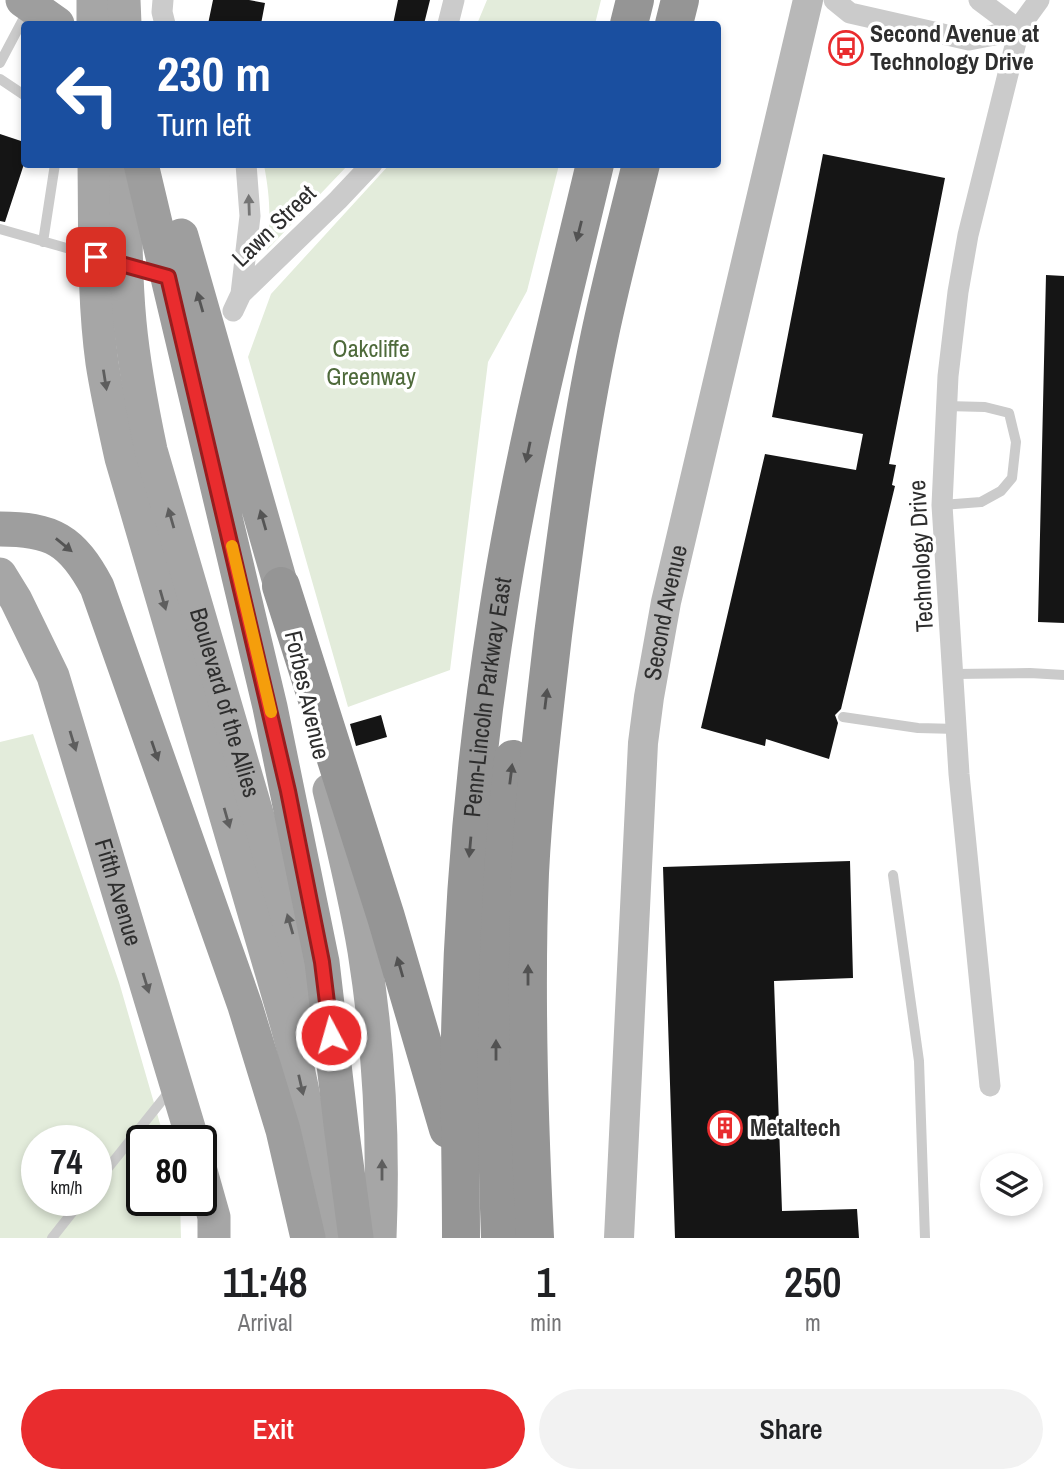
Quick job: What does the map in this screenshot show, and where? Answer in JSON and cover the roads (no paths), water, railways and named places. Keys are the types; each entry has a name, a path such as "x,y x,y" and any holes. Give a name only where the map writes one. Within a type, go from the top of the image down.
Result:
{"highway":[{"path":"630,21 635,0"},
{"path":"675,21 680,0"},
{"path":"141,168 154,273 288,791 326,986 342,1133"},
{"name":"Forbes Avenue","path":"161,168 281,586"},
{"name":"Penn-Lincoln Parkway East","path":"461,1238 460,1037 474,796 497,617 516,508 594,168"},
{"path":"535,1238 513,1117 498,954 502,871 519,705 542,551 571,432 600,332 639,168"},
{"path":"0,528 41,531 54,537 78,557 97,587 245,1006 283,1130 309,1238"},
{"path":"281,586 386,917 480,1238"},
{"path":"445,1238 460,1037"},
{"path":"500,1238 513,1117"},
{"name":"Boulevard of the Allies","path":"342,1133 356,1238"}],"main road":[{"path":"93,0 93,21"},
{"path":"124,0 125,21"},
{"name":"Second Avenue","path":"619,1238 643,743 649,696 669,589 808,0"},
{"name":"Boulevard of the Allies","path":"94,168 97,313 110,411 121,458 295,1056 304,1097 324,1238"},
{"name":"Boulevard of the Allies","path":"126,168 130,321 138,386 151,450 313,1003 335,1091 342,1133"},
{"name":"Fifth Avenue","path":"0,574 16,600 53,676 188,1125"},
{"name":"Forbes Avenue","path":"281,586 364,953 380,1101 380,1238"},
{"name":"Fifth Avenue","path":"0,604 39,646"},
{"path":"214,1216 214,1238"}],"street":[{"path":"163,0 164,21"},
{"path":"450,21 454,0"},
{"path":"834,0 850,13 969,40 1018,30"},
{"path":"979,0 1018,30"},
{"name":"Technology Drive","path":"990,1086 959,774 942,505 946,406 958,292 968,235 1018,30 1039,0"},
{"name":"Lawn Street","path":"246,168 250,216 237,302 368,168"}],"lane":[{"path":"0,63 21,33"},
{"path":"0,79 21,93"},
{"path":"43,242 54,168"},
{"path":"0,229 154,273"},
{"path":"942,505 981,502 1001,491 1012,478 1016,442 1009,413 985,407 946,406"},
{"path":"954,674 1064,675"},
{"path":"843,717 918,728 957,729"},
{"path":"893,875 919,1060 925,1238"},
{"path":"112,1163 176,1084"},
{"path":"52,1238 69,1216"}],"place":[{"name":"Second Avenue at Technology Drive","path":"846,48"},
{"name":"Metaltech","path":"725,1128"}],"park label":[{"name":"Oakcliffe Greenway","path":"371,363"}]}
